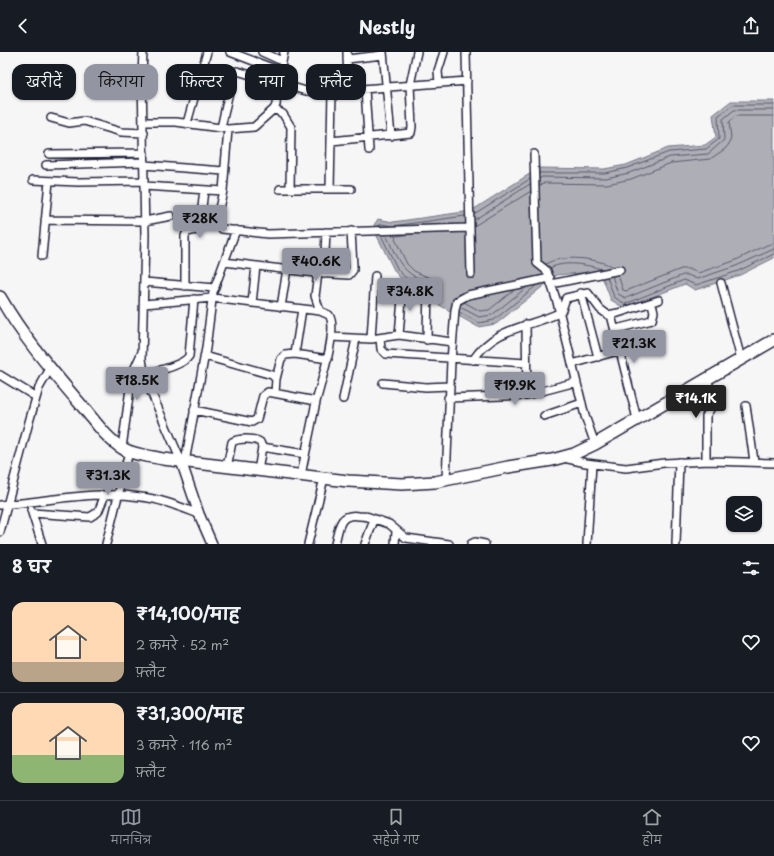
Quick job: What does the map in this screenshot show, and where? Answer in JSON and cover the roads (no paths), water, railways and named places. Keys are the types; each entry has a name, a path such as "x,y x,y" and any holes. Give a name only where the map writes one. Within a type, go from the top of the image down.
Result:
{"main road":[{"path":"0,296 22,331 99,427 126,450 183,462 390,484 419,484 446,480 508,466 564,458 595,444 774,340"}],"street":[{"path":"144,52 144,374 183,462 199,514 212,544"},
{"path":"187,124 207,52"},
{"path":"230,52 262,64"},
{"path":"262,52 282,61"},
{"path":"281,64 284,52"},
{"path":"331,141 409,134 412,130 410,86 417,52"},
{"path":"440,83 438,71 444,52"},
{"path":"466,52 471,274"},
{"path":"347,55 383,54 391,136"},
{"path":"245,74 234,72 224,128 223,191 217,222 222,229 268,234 469,228"},
{"path":"366,89 466,81"},
{"path":"144,122 187,124 224,128 254,127 274,110 277,100"},
{"path":"330,189 332,100"},
{"path":"366,100 369,150"},
{"path":"274,110 283,114 291,127 290,189"},
{"path":"51,118 69,123 84,121 121,132 144,133"},
{"path":"49,154 144,153"},
{"path":"534,154 537,260 539,266 547,270 551,281 588,429 595,444"},
{"path":"46,165 144,164 224,171"},
{"path":"33,180 144,183 223,191"},
{"path":"42,256 49,181"},
{"path":"280,190 351,189"},
{"path":"185,286 185,236 187,232 196,230 200,225 204,190"},
{"path":"45,220 145,221 171,216"},
{"path":"183,462 205,356 214,288 236,230"},
{"path":"224,262 321,273 351,274 353,266 351,231"},
{"path":"320,311 315,296 321,273 326,232"},
{"path":"252,303 256,266"},
{"path":"281,307 286,269"},
{"path":"446,480 448,398 452,342 455,310 460,298 620,270"},
{"path":"371,339 375,276"},
{"path":"144,282 214,288"},
{"path":"427,340 428,282"},
{"path":"721,283 741,359"},
{"path":"399,334 403,287"},
{"path":"581,293 598,357"},
{"path":"473,360 479,350 490,341 502,334 526,324 559,313 562,310 566,298 581,293 590,294 604,312 611,315 655,301 652,320 616,330"},
{"path":"144,304 212,298 320,311 326,312 332,318 328,358 316,401 301,475"},
{"path":"144,374 180,363 189,356 194,299"},
{"path":"295,354 302,309"},
{"path":"611,315 616,330 637,419"},
{"path":"526,324 528,395"},
{"path":"331,337 371,339 399,334 427,340 452,342"},
{"path":"380,338 381,348 386,354 451,356 473,360 526,363"},
{"path":"343,399 356,339"},
{"path":"106,544 118,495 126,450 132,374 143,350"},
{"path":"572,364 621,350"},
{"path":"275,393 276,379 282,357 295,354 328,358"},
{"path":"205,356 272,375 276,379"},
{"path":"0,532 36,397 43,380 51,367"},
{"path":"0,376 36,397"},
{"path":"706,461 706,416 714,403 707,378"},
{"path":"448,398 492,398 528,395 576,382"},
{"path":"383,383 426,387 449,386"},
{"path":"194,410 252,422 258,416 261,402 265,394 275,393 316,401"},
{"path":"544,416 582,403"},
{"path":"746,406 754,462"},
{"path":"227,467 231,446 234,441 257,440 260,442 262,447 258,471"},
{"path":"262,447 305,454"},
{"path":"564,458 592,464 631,468 679,462 706,461 774,463"},
{"path":"676,544 679,462"},
{"path":"587,544 592,464"},
{"path":"308,544 324,478"},
{"path":"0,506 118,495 140,496 160,500 199,514"},
{"path":"32,513 90,517 98,512 105,496"},
{"path":"29,503 42,544"},
{"path":"335,544 345,516 350,515 372,518 389,524 406,538 426,543 446,544"},
{"path":"365,544 374,522 372,518"},
{"path":"395,544 396,531"},
{"path":"471,544 475,542 485,544"}],"water":[{"path":"731,101 774,101 774,258 740,275 695,290 685,284 624,308 611,300 603,279 580,273 557,275 496,324 478,327 427,298 420,289 406,284 395,272 375,232 374,225 378,219 393,222 471,211 539,168 604,169 626,165 668,148 705,145 716,137 713,115"}]}
